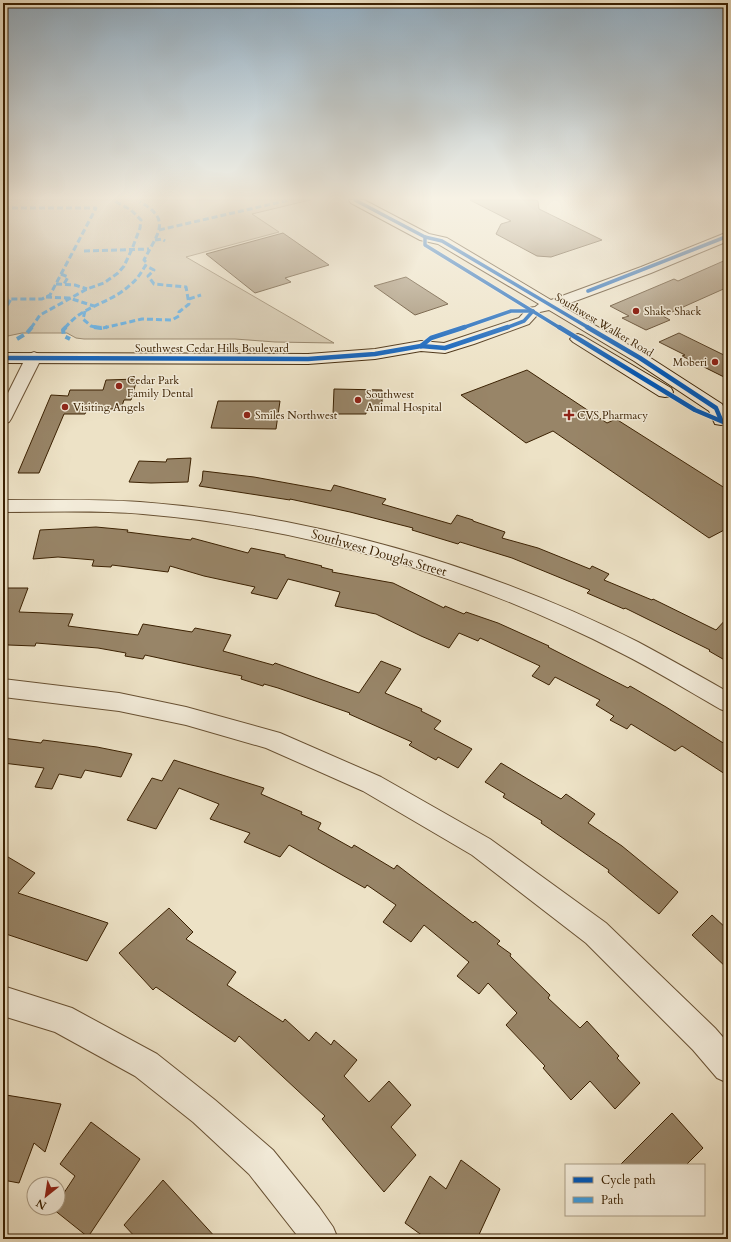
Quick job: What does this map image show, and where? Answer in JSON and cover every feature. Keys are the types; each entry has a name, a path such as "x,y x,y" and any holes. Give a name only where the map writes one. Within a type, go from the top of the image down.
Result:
{"main road":[{"name":"Southwest Walker Road","path":"446,258 695,410 724,422"},
{"name":"Southwest Walker Road","path":"471,258 640,358 716,408 724,422"},
{"name":"Southwest Cedar Hills Boulevard","path":"3,358 308,358 376,354 421,346 445,348 524,321 533,311 675,258"}],"street":[{"path":"3,419 34,357"},
{"name":"Southwest Douglas Street","path":"3,506 112,506 236,519 338,539 408,559 472,580 531,604 605,636 669,668 728,703"},
{"path":"3,688 119,702 186,716 272,740 372,784 481,847 596,933 704,1039 728,1067"},
{"path":"3,1001 61,1019 146,1065 204,1112 261,1162 307,1219 321,1239"}],"shaded area":[{"path":"3,258 188,258 334,343 275,342 235,339 84,339 76,338 67,333 22,333 3,337"}],"building":[{"path":"211,258 319,258 329,265 285,278 291,282 255,293"},
{"path":"728,259 728,287 663,316 670,320 646,330 622,318 629,316 610,306 674,279 678,281"},
{"path":"406,277 448,304 415,315 374,286"},
{"path":"679,333 728,357 728,379 682,356 685,355 659,342"},
{"path":"527,370 607,423 616,419 728,490 728,528 709,538 553,431 526,443 461,395"},
{"path":"137,379 131,400 124,400 121,409 87,409 85,414 64,414 39,473 18,473 51,395 68,396 70,390 103,390 106,380"},
{"name":"Southwest Animal Hospital","path":"334,389 382,390 382,411 366,411 366,414 333,414"},
{"name":"Smiles Northwest","path":"218,401 280,401 276,429 211,428"},
{"path":"191,458 188,482 129,482 139,461 166,462 167,459"},
{"path":"203,471 254,477 331,491 334,485 386,499 382,504 451,524 457,515 473,520 505,532 502,538 538,548 590,569 592,566 609,574 604,580 652,600 653,599 716,630 728,617 728,662 709,651 710,650 625,608 624,609 587,593 590,590 512,558 460,542 458,544 412,530 413,528 350,512 290,499 199,486 202,481"},
{"path":"96,527 128,530 127,532 191,540 192,538 248,553 251,548 285,555 285,557 322,566 321,567 333,570 332,572 393,583 444,608 445,606 464,614 466,612 498,623 549,646 548,647 628,688 630,686 728,746 728,776 682,746 675,751 631,724 627,729 610,720 614,716 596,705 600,700 555,677 549,685 532,676 540,666 480,638 478,641 459,633 449,648 376,614 335,606 340,592 288,579 277,599 251,593 255,587 204,576 170,566 168,572 112,565 111,567 92,566 94,560 58,557 33,559 40,530"},
{"path":"3,588 28,588 19,612 73,614 68,626 138,635 143,624 192,632 195,628 231,635 223,651 273,665 275,663 359,693 381,661 401,669 385,693 422,709 421,711 441,721 434,729 472,749 458,768 438,757 436,760 409,745 412,742 349,714 350,713 278,688 264,684 263,686 241,679 242,676 145,655 143,659 125,656 126,653 98,648 36,643 35,646 8,645 7,643 5,650 3,650"},
{"path":"3,738 41,743 43,740 97,747 132,754 121,777 85,770 81,778 59,774 52,789 35,787 44,768 3,763"},
{"path":"174,760 264,788 261,794 302,812 301,814 321,823 318,829 352,848 354,845 394,869 397,865 473,923 475,921 500,941 497,944 511,954 510,956 550,995 548,998 580,1028 587,1021 619,1056 617,1058 640,1083 615,1109 590,1081 571,1100 543,1068 545,1066 506,1025 517,1013 488,983 479,994 457,976 469,962 424,925 411,942 383,922 396,905 367,885 365,888 289,845 280,857 244,842 250,833 210,819 219,804 179,788 156,829 127,820 152,778 162,781"},
{"path":"501,763 561,799 566,794 595,814 588,823 622,846 678,892 659,914 608,872 609,870 541,823 542,821 503,797 505,794 485,782"},
{"path":"3,854 35,873 18,893 108,923 87,961 3,933"},
{"path":"169,908 193,932 186,939 236,972 227,985 283,1022 285,1019 309,1041 316,1032 331,1045 334,1040 357,1060 344,1076 369,1102 389,1081 411,1105 391,1127 416,1155 384,1192 322,1119 325,1116 239,1036 235,1042 156,987 153,990 119,953"},
{"path":"712,915 728,930 728,969 692,935"},
{"path":"6,1095 61,1104 45,1152 34,1143 19,1183 3,1180 3,1104"},
{"path":"672,1113 703,1148 687,1164 621,1164"},
{"path":"91,1122 140,1159 88,1237 62,1216 66,1216 66,1190 75,1176 60,1164"},
{"path":"461,1160 500,1189 477,1239 427,1239 405,1223 430,1176 446,1189"},
{"path":"163,1180 217,1239 137,1239 124,1225"}],"marked path":[{"path":"3,299 42,299 50,295 70,258"},
{"path":"17,339 27,333 40,315 87,289 104,283 118,273 124,266 128,258"},
{"path":"70,339 64,336 63,330 72,319 94,305 129,287 139,277 147,263 144,260 145,258"},
{"path":"85,311 83,319 91,326 101,328 142,319 172,320 179,316 179,312 189,304 186,287 154,284 148,276 154,270 146,266"},
{"path":"61,274 68,277 64,284"},
{"path":"56,284 75,285 87,289"},
{"path":"189,299 201,295"},
{"path":"46,297 69,298 94,306"},
{"path":"3,313 11,299"}],"cycle path":[{"path":"446,258 695,410 728,424"},
{"path":"471,258 640,358 716,408 721,420"},
{"path":"588,291 672,258"},
{"path":"421,346 431,338 511,311 533,311"},
{"path":"3,358 308,359 375,354 421,346 445,348 524,321 533,311"}],"place":[{"name":"Shake Shack","path":"636,311"},
{"name":"Moberi","path":"715,362"},
{"name":"Cedar Park Family Dental","path":"119,386"},
{"name":"Southwest Animal Hospital","path":"358,400"},
{"name":"Visiting Angels","path":"65,407"},
{"name":"Smiles Northwest","path":"247,415"},
{"name":"CVS Pharmacy","path":"569,415"}]}
